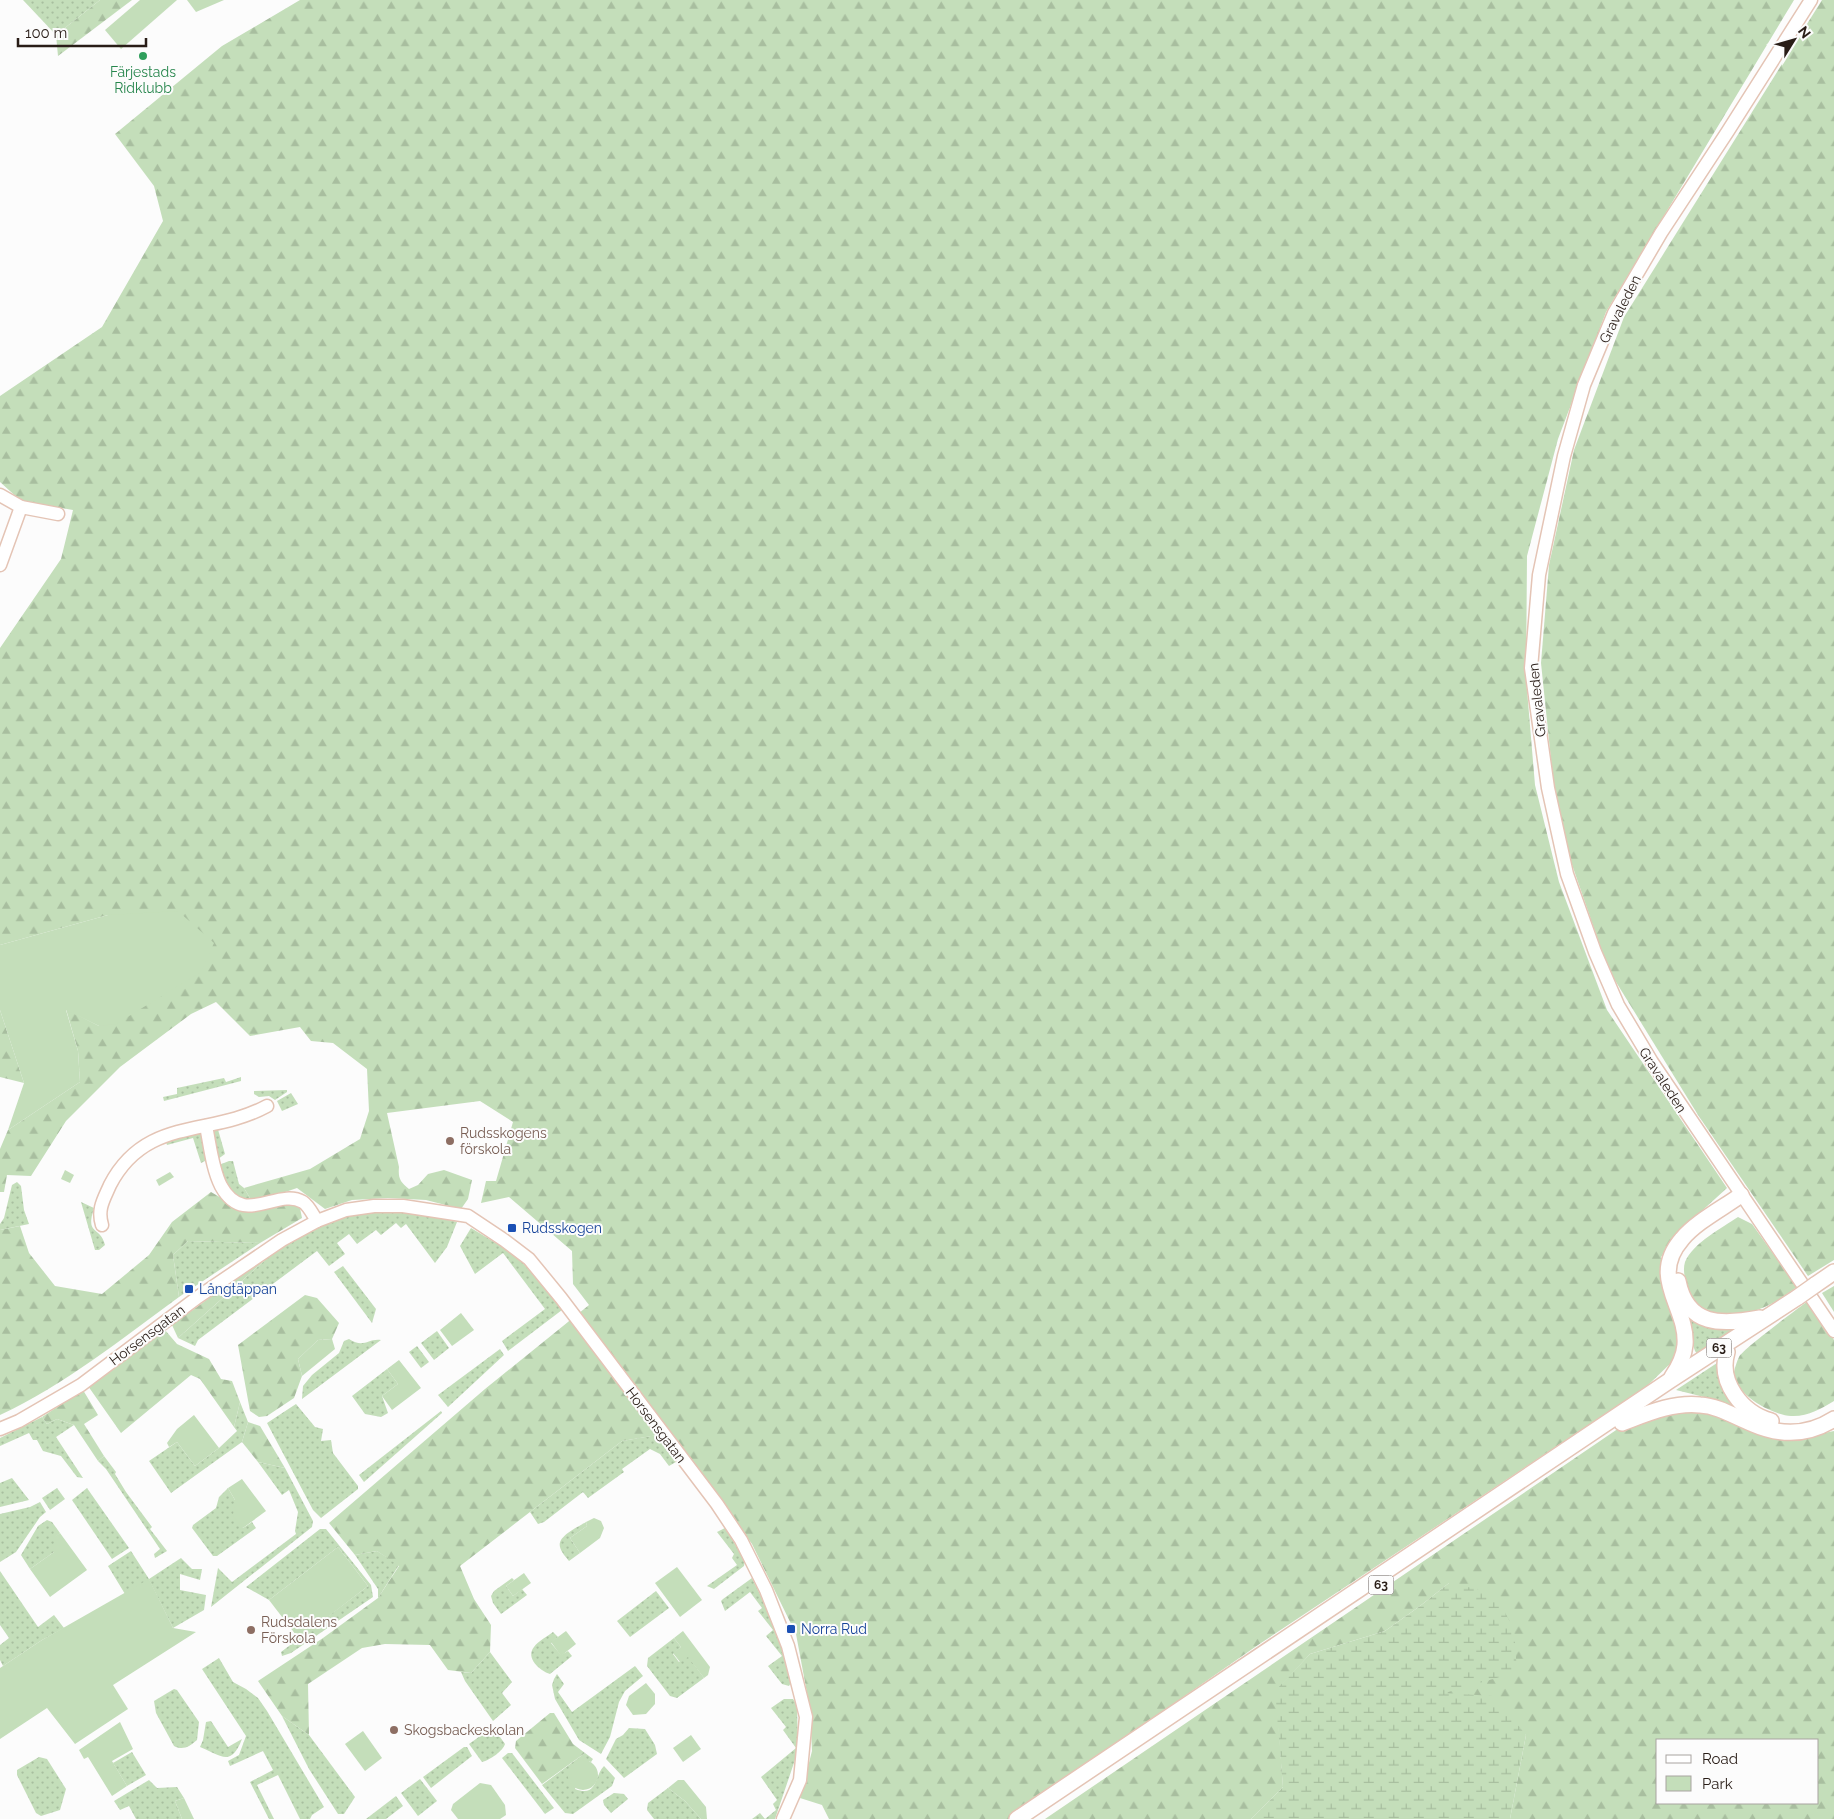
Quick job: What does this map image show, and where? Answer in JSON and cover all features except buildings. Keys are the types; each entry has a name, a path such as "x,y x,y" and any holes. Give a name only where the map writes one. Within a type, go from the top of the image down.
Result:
{"main road":[{"path":"1744,1199 1690,1244 1680,1260 1677,1276 1685,1301 1696,1314 1703,1318 1718,1322 1728,1322 1769,1316"},
{"path":"1669,1381 1680,1362 1685,1345 1684,1334 1668,1281 1672,1254 1677,1245 1690,1231 1744,1199"},
{"name":"63","path":"1817,1288 1834,1272"},
{"name":"63","path":"1036,1819 1727,1352 1800,1299 1834,1280"},
{"name":"63","path":"1018,1819 1669,1381 1769,1316 1800,1299"},
{"path":"1727,1352 1724,1369 1730,1387 1742,1403 1756,1414 1775,1422 1794,1424 1815,1419 1834,1409"},
{"path":"1622,1423 1684,1404 1708,1406 1723,1410 1752,1424 1778,1432 1806,1431 1818,1428 1834,1419"}],"street":[{"name":"Gravaleden","path":"1812,0 1661,233 1614,313 1584,385 1564,456 1538,575 1532,668 1548,788 1567,874 1595,952 1618,1005 1682,1108 1834,1331"},
{"path":"0,495 21,507 58,514"},
{"path":"0,565 21,507"},
{"path":"102,1225 100,1207 115,1176 146,1144 173,1132 206,1126 256,1112 267,1106"},
{"path":"206,1126 221,1186 234,1202 252,1206 291,1198 305,1203 317,1221"},
{"name":"Horsensgatan","path":"0,1429 19,1421 81,1384 198,1298 282,1240 317,1221 346,1210 374,1206 403,1206 468,1216 529,1259 561,1298 717,1504 741,1540 766,1590 788,1646 806,1716 800,1780 783,1819"}],"green space":[{"path":"23,0 100,0 56,35"},
{"path":"100,0 132,0 58,56 56,35"},
{"path":"140,0 177,0 121,49 105,30"},
{"path":"187,0 224,0 196,12"},
{"path":"300,0 1794,0 1606,312 1558,439 1527,556 1526,678 1535,785 1559,882 1607,1010 1727,1188 1682,1229 1661,1257 1668,1303 1676,1322 1679,1343 1673,1361 1646,1387 1258,1645 1008,1819 829,1819 822,1805 800,1798 812,1751 810,1709 796,1634 752,1544 670,1433 622,1441 460,1566 474,1599 491,1625 490,1652 471,1673 448,1670 430,1645 385,1644 362,1648 308,1684 309,1735 282,1716 258,1681 323,1638 378,1598 399,1566 377,1551 355,1555 329,1523 485,1389 589,1305 573,1284 572,1251 509,1197 481,1203 486,1181 496,1181 513,1122 480,1101 387,1113 399,1167 399,1177 402,1182 409,1189 418,1185 428,1174 444,1170 472,1180 468,1199 461,1209 426,1200 388,1198 352,1200 325,1209 297,1188 253,1203 244,1188 310,1169 360,1139 369,1111 367,1069 333,1043 311,1041 300,1027 250,1036 216,1002 191,1014 120,1067 66,1121 31,1176 7,1175 4,1192 0,1192 0,1149 8,1130 80,1082 78,1051 66,1009 99,1026 108,915 0,945 0,648 61,559 73,510 21,501 0,482 0,396 102,327 163,221 154,186 115,134 222,46"},
{"path":"1822,0 1834,0 1834,1260 1808,1276 1698,1115 1608,969 1568,853 1553,779 1541,663 1549,565 1574,450 1624,317"},
{"path":"178,911 214,943 201,972 116,1024 99,1026 66,1010 78,1051 80,1082 8,1130 24,1083 0,1010 0,945 108,915"},
{"path":"0,1010 24,1083 0,1077"},
{"path":"241,1077 241,1081 164,1101 163,1097 177,1094 177,1088 224,1078 226,1082"},
{"path":"287,1090 287,1092 275,1100 269,1096 259,1097 254,1094 254,1091"},
{"path":"291,1093 298,1104 282,1111 277,1101"},
{"path":"217,1126 225,1154 218,1159 212,1129"},
{"path":"202,1132 209,1159 201,1163 193,1138 167,1145 165,1139"},
{"path":"233,1161 239,1184 244,1188 253,1203 234,1195 227,1185 219,1165"},
{"path":"65,1170 74,1175 70,1183 61,1179"},
{"path":"170,1172 174,1177 159,1186 156,1180"},
{"path":"17,1182 21,1186 24,1210 29,1224 0,1230 0,1224 4,1218 12,1185"},
{"path":"211,1192 230,1203 298,1198 302,1218 260,1243 188,1241 173,1255 179,1297 70,1376 0,1415 0,1230 20,1226 29,1253 55,1286 102,1294 149,1255 172,1222"},
{"path":"81,1202 94,1208 92,1227 103,1239 105,1245 99,1250 95,1250"},
{"path":"401,1209 457,1222 447,1247 435,1263 406,1224 401,1228 396,1223 381,1235 376,1230 357,1244 349,1234 337,1243 345,1254 329,1266 317,1251 198,1340 195,1346 178,1338 282,1245 311,1228 357,1213"},
{"path":"1738,1217 1752,1224 1797,1287 1761,1309 1726,1315 1705,1309 1696,1302 1686,1281 1684,1266 1694,1248"},
{"path":"471,1228 514,1254 544,1285 562,1310 508,1351 502,1341 545,1309 503,1253 475,1274 460,1246"},
{"path":"188,1241 260,1243 179,1297 173,1255"},
{"path":"282,1245 178,1338 172,1325"},
{"path":"343,1266 376,1309 372,1323 334,1272"},
{"path":"1834,1286 1834,1312 1822,1293"},
{"path":"305,1295 317,1298 339,1323 332,1339 318,1340 298,1359 302,1376 294,1398 267,1416 259,1417 250,1411 238,1345"},
{"path":"1677,1298 1733,1326 1734,1330 1698,1355"},
{"path":"1808,1301 1834,1340 1834,1401 1808,1414 1797,1416 1783,1415 1755,1402 1747,1395 1735,1380 1734,1370 1742,1353 1770,1329"},
{"path":"461,1313 474,1330 452,1346 440,1330"},
{"path":"165,1330 177,1344 209,1359 221,1379 232,1381 240,1402 234,1427 200,1379 191,1375 121,1433 88,1386"},
{"path":"437,1331 449,1348 434,1360 421,1343"},
{"path":"332,1339 335,1349 302,1376 298,1359 318,1340"},
{"path":"349,1339 358,1343 381,1340 302,1399 303,1386 312,1375 339,1353 344,1341"},
{"path":"417,1346 429,1362 421,1368 409,1352"},
{"path":"500,1349 504,1355 448,1407 438,1395"},
{"path":"399,1360 421,1388 392,1410 382,1396 398,1384 387,1369"},
{"path":"1717,1363 1720,1373 1753,1419 1704,1397 1676,1390"},
{"path":"387,1369 398,1384 382,1396 388,1413 381,1417 365,1414 352,1396"},
{"path":"83,1390 98,1415 84,1424 104,1456 98,1461 74,1425 57,1419 47,1424 42,1417"},
{"path":"1689,1401 1748,1428 1790,1440 1834,1431 1834,1819 1510,1819 1526,1735 1443,1693 1449,1583 1385,1631 1310,1654 1276,1691 1283,1787 1251,1819 1045,1819 1647,1409"},
{"path":"240,1402 248,1422 242,1442 171,1493 149,1461 177,1442 195,1466 219,1448 237,1431 234,1427"},
{"path":"296,1404 315,1427 323,1429 321,1441 331,1440 333,1453 358,1486 358,1489 321,1518 313,1510 267,1423"},
{"path":"441,1411 442,1413 364,1482 359,1475"},
{"path":"194,1415 219,1448 195,1466 177,1442 169,1447 167,1443 177,1429"},
{"path":"42,1417 47,1424 57,1419 74,1425 56,1437 83,1478 77,1477 61,1456 43,1451 37,1440 33,1440 29,1433 0,1446 0,1438"},
{"path":"248,1422 260,1426 285,1468 258,1462 242,1442"},
{"path":"657,1435 676,1462 669,1466 660,1454 650,1449 622,1469 624,1472 588,1498 583,1492 544,1522 538,1524 530,1512 622,1441"},
{"path":"104,1456 116,1472 115,1474 126,1492 152,1527 150,1529 167,1551 155,1558 154,1554 160,1549 106,1469 98,1461"},
{"path":"258,1462 285,1468 313,1521 312,1527 211,1607 218,1568 232,1582 296,1534 298,1512 289,1490 282,1495"},
{"path":"12,1478 29,1500 0,1507 0,1483"},
{"path":"242,1479 266,1511 243,1528 233,1516 235,1500 228,1488"},
{"path":"57,1488 65,1499 50,1510 42,1498"},
{"path":"87,1488 129,1548 112,1559 72,1500"},
{"path":"228,1488 235,1500 243,1528 252,1522 256,1528 217,1556 213,1556 192,1528 193,1525 216,1508 219,1497"},
{"path":"40,1502 46,1512 40,1517 16,1552 0,1562 0,1514 30,1507"},
{"path":"594,1518 601,1521 604,1528 600,1538 580,1553 570,1538 587,1526 586,1522"},
{"path":"47,1520 52,1522 60,1533 54,1538 54,1552 30,1569 21,1555 38,1526"},
{"path":"586,1522 587,1526 570,1538 580,1553 569,1561 561,1551 560,1543 569,1532"},
{"path":"725,1528 745,1560 744,1566 714,1589 707,1586 737,1565 732,1558 734,1554 717,1532"},
{"path":"320,1529 326,1529 371,1585 373,1597 291,1653 282,1656 281,1652 368,1586 338,1547 269,1600 246,1587"},
{"path":"60,1533 87,1570 50,1597 30,1569 54,1552 54,1537"},
{"path":"338,1547 368,1586 299,1639 269,1600"},
{"path":"131,1551 149,1579 181,1558 192,1569 202,1569 200,1580 180,1574 180,1590 206,1595 204,1610 173,1628 149,1580 125,1594 108,1566"},
{"path":"377,1551 399,1565 378,1598 378,1589 355,1555"},
{"path":"677,1567 702,1600 680,1617 655,1583"},
{"path":"0,1571 38,1627 54,1615 64,1628 3,1666 0,1660 0,1645 9,1638 0,1625"},
{"path":"524,1573 531,1583 513,1596 506,1586"},
{"path":"512,1578 514,1580 506,1586 513,1596 522,1589 527,1595 501,1614 493,1603 491,1596 494,1591"},
{"path":"752,1578 779,1641 792,1681 789,1686 782,1684 768,1666 782,1656 766,1636 773,1630 758,1611 762,1608 750,1592 725,1611 721,1601"},
{"path":"149,1579 173,1628 196,1632 113,1685 128,1709 75,1744 47,1708 0,1739 0,1668 42,1640"},
{"path":"1449,1583 1495,1593 1514,1630 1517,1672 1445,1693 1493,1696 1526,1735 1510,1819 1251,1819 1283,1787 1275,1691 1310,1654 1385,1631"},
{"path":"656,1591 669,1608 630,1637 617,1621"},
{"path":"566,1631 576,1644 561,1656 551,1642"},
{"path":"683,1631 710,1667 708,1675 704,1678 688,1657 680,1662 673,1653 681,1647 674,1638"},
{"path":"553,1632 558,1637 551,1643 561,1655 568,1651 572,1656 550,1674 535,1664 531,1655 536,1645"},
{"path":"674,1638 681,1647 673,1654 679,1662 688,1656 704,1678 677,1698 670,1696 647,1666 648,1658"},
{"path":"490,1652 512,1682 502,1693 511,1705 493,1721 465,1681 461,1672 471,1673"},
{"path":"219,1658 233,1682 258,1698 324,1807 312,1815 310,1819 300,1819 278,1775 257,1785 274,1819 269,1819 250,1782 273,1770 263,1751 230,1766 228,1761 239,1755 246,1736 202,1669"},
{"path":"635,1666 643,1676 625,1691 619,1702 610,1737 601,1754 579,1740 555,1699 552,1685 554,1679 557,1674 564,1684 558,1692 572,1712"},
{"path":"646,1683 655,1694 655,1704 646,1714 633,1715 626,1705 629,1696"},
{"path":"174,1689 177,1690 199,1722 197,1740 183,1748 174,1746 156,1713 154,1701"},
{"path":"784,1699 793,1699 797,1705 798,1751 775,1819 765,1819 776,1810 773,1804 777,1800 761,1777 796,1748 783,1730 786,1727 771,1708"},
{"path":"550,1713 554,1713 573,1744 585,1753 542,1784 515,1748 516,1741"},
{"path":"282,1716 309,1735 355,1797 344,1814 338,1814 309,1769"},
{"path":"211,1721 228,1747 242,1739 238,1748 230,1756 220,1756 200,1747 206,1722"},
{"path":"120,1722 133,1749 112,1761 127,1786 112,1796 88,1757 84,1759 79,1750"},
{"path":"629,1728 645,1729 655,1745 657,1754 624,1778 606,1759 616,1739"},
{"path":"490,1729 495,1730 505,1744 496,1755 482,1762 469,1744"},
{"path":"363,1731 382,1758 365,1771 345,1744"},
{"path":"691,1735 701,1749 683,1762 673,1748"},
{"path":"464,1747 467,1747 472,1756 431,1788 423,1777"},
{"path":"132,1752 146,1775 127,1786 113,1763"},
{"path":"508,1753 512,1753 554,1808 545,1814 502,1758"},
{"path":"585,1753 593,1759 591,1762 588,1761 575,1789 588,1791 592,1788 604,1766 615,1778 612,1786 573,1814 565,1813 542,1785"},
{"path":"39,1757 47,1759 66,1789 60,1810 41,1816 36,1813 17,1775 17,1770"},
{"path":"583,1760 594,1764 598,1775 594,1786 583,1790 572,1786 568,1775 572,1764"},
{"path":"420,1779 437,1801 418,1816 401,1793"},
{"path":"149,1780 157,1788 177,1787 184,1798 175,1801 182,1819 136,1819 129,1806 120,1810 114,1801"},
{"path":"678,1780 684,1780 706,1807 707,1819 701,1819 685,1801 668,1788"},
{"path":"480,1783 491,1785 505,1805 506,1815 500,1819 458,1819 451,1810 453,1804"},
{"path":"668,1788 685,1801 701,1819 654,1819 647,1810 648,1803"},
{"path":"614,1793 624,1794 628,1799 611,1813 604,1805 603,1800"},
{"path":"396,1796 403,1806 386,1819 366,1819"},
{"path":"184,1798 194,1819 182,1819 175,1801"},
{"path":"760,1813 765,1819 752,1819"}],"place":[{"name":"Färjestads Ridklubb","path":"143,56"},
{"name":"Rudsskogens förskola","path":"450,1141"},
{"name":"Rudsskogen","path":"512,1228"},
{"name":"Långtäppan","path":"189,1289"},
{"name":"Norra Rud","path":"791,1629"},
{"name":"Rudsdalens Förskola","path":"251,1630"},
{"name":"Skogsbackeskolan","path":"394,1730"}]}
